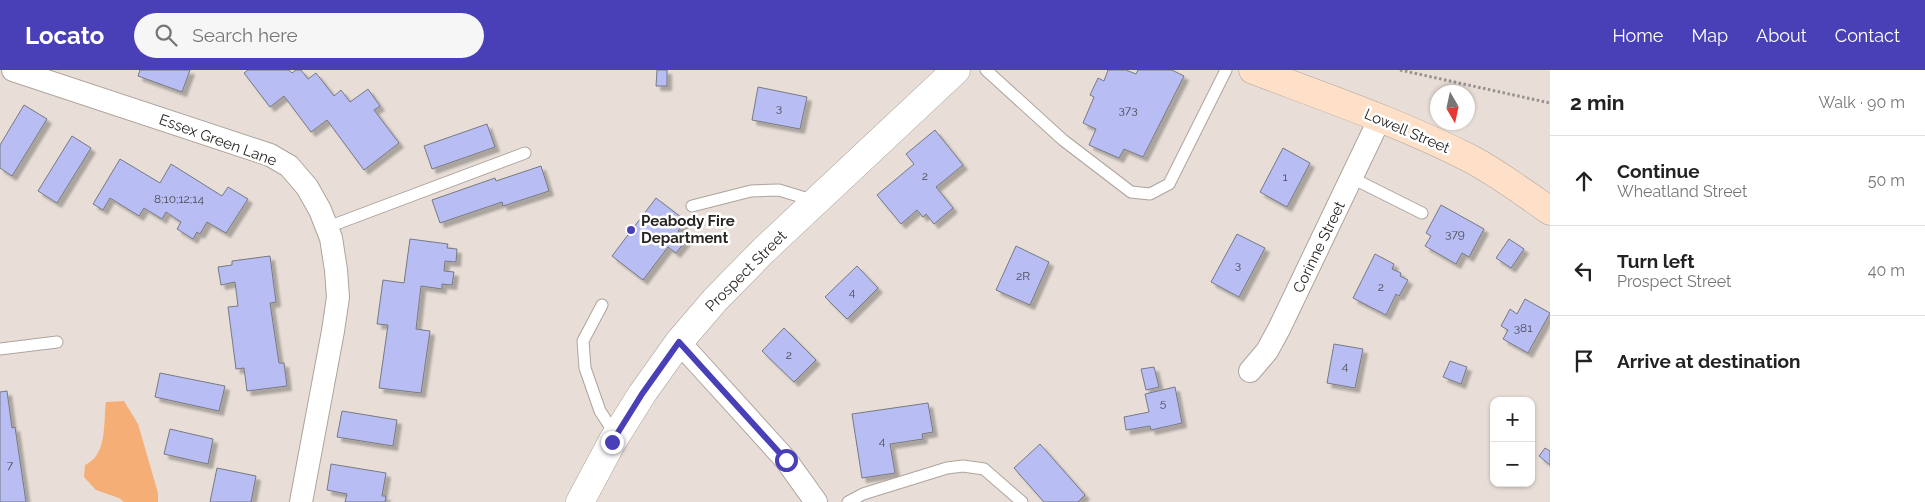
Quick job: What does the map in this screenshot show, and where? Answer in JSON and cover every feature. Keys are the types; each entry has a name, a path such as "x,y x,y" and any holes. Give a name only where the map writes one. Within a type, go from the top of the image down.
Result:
{"main road":[{"name":"Lowell Street","path":"1254,70 1380,118 1475,161 1550,211"}],"street":[{"name":"Essex Green Lane","path":"13,70 270,155 289,166 307,187 328,227 336,270 338,297 301,502"},
{"name":"Prospect Street","path":"580,502 616,436 642,394 679,342 715,300 764,250 957,71"},
{"name":"Corinne Street","path":"1250,371 1267,351 1279,329 1380,118"},
{"path":"679,342 786,460 816,502"}],"lane":[{"path":"986,70 1063,140 1131,192 1150,194 1169,184 1226,70"},
{"path":"328,227 526,153"},
{"path":"1352,178 1422,213"},
{"path":"692,206 751,191 779,190 816,201"},
{"path":"602,305 583,342 585,368 600,411 616,436"},
{"path":"0,349 57,342"},
{"path":"848,502 862,494 947,468 963,466 984,469 1022,502"}],"path":[{"path":"1400,70 1550,103"}],"shaded area":[{"path":"124,401 138,424 158,493 158,502 124,502 119,498 96,490 84,477 85,465 98,454 101,446 106,402"}],"building":[{"path":"140,70 190,70 182,92 138,76"},
{"path":"248,70 289,70 292,73 296,70 301,70 308,79 316,73 334,96 341,90 350,102 368,89 380,106 374,110 399,143 364,170 327,120 311,132 284,96 270,107 244,73"},
{"path":"657,70 667,70 667,86 656,86"},
{"path":"1108,70 1126,70 1136,74 1138,70 1172,70 1184,76 1143,157 1124,149 1119,158 1089,145 1096,129 1083,123 1094,97 1090,95 1098,78 1104,81"},
{"path":"758,87 807,97 800,129 752,120"},
{"path":"24,105 47,119 12,176 0,168 0,145"},
{"path":"487,124 495,147 432,169 424,146"},
{"path":"935,130 963,165 936,187 953,208 934,224 926,214 923,217 917,210 901,224 877,195 914,164 906,154"},
{"path":"72,136 91,148 57,203 38,191"},
{"path":"1283,148 1310,163 1287,207 1260,192"},
{"path":"120,159 160,183 171,164 222,196 228,187 248,199 226,233 207,222 200,234 197,232 193,239 177,229 181,222 166,212 162,219 144,208 139,216 110,198 103,210 93,204"},
{"path":"541,166 549,191 503,206 502,202 440,223 432,200 495,178 496,181"},
{"path":"656,198 686,221 678,231 688,238 676,253 668,247 643,280 612,256"},
{"path":"1441,205 1484,229 1469,257 1462,253 1456,264 1425,246 1431,236 1426,233"},
{"path":"1237,234 1265,248 1239,297 1211,282"},
{"path":"410,239 448,244 447,248 457,249 456,262 445,261 444,271 454,272 452,285 442,284 442,289 421,286 416,329 430,331 421,393 379,388 388,325 377,324 383,280 404,283"},
{"path":"1509,239 1524,249 1511,268 1496,258"},
{"path":"1016,246 1049,262 1030,305 996,290"},
{"path":"1375,254 1394,264 1392,269 1401,273 1400,276 1408,280 1399,296 1396,294 1386,315 1353,298"},
{"path":"270,256 276,302 270,303 279,363 284,363 287,386 247,391 244,368 236,369 228,307 238,306 235,282 221,285 218,267 232,265 232,261"},
{"path":"857,266 878,288 847,319 825,297"},
{"path":"1525,299 1550,313 1528,353 1503,339 1508,330 1501,326 1510,309 1517,314"},
{"path":"784,328 816,360 794,382 762,351"},
{"path":"1334,344 1363,349 1355,388 1327,383"},
{"path":"1450,361 1467,367 1461,384 1443,377"},
{"path":"1154,367 1159,387 1146,390 1141,369"},
{"path":"160,373 225,386 219,411 155,397"},
{"path":"1175,387 1182,423 1151,430 1150,426 1126,430 1124,417 1149,412 1145,394"},
{"path":"7,391 12,428 15,427 26,502 0,502 0,392"},
{"path":"928,403 933,432 922,434 923,439 890,444 895,473 862,478 852,414"},
{"path":"342,411 397,420 393,446 337,437"},
{"path":"170,429 213,439 208,464 164,454"},
{"path":"1040,444 1085,495 1078,502 1044,502 1014,468"},
{"path":"1545,448 1550,451 1550,465 1539,456"},
{"path":"331,464 386,473 382,496 386,496 385,502 345,502 347,494 327,490"},
{"path":"217,468 256,476 251,502 210,502"}],"place":[{"name":"Peabody Fire Department","path":"631,230"}],"route":[{"path":"612,442 642,394 679,342 786,460"}]}
